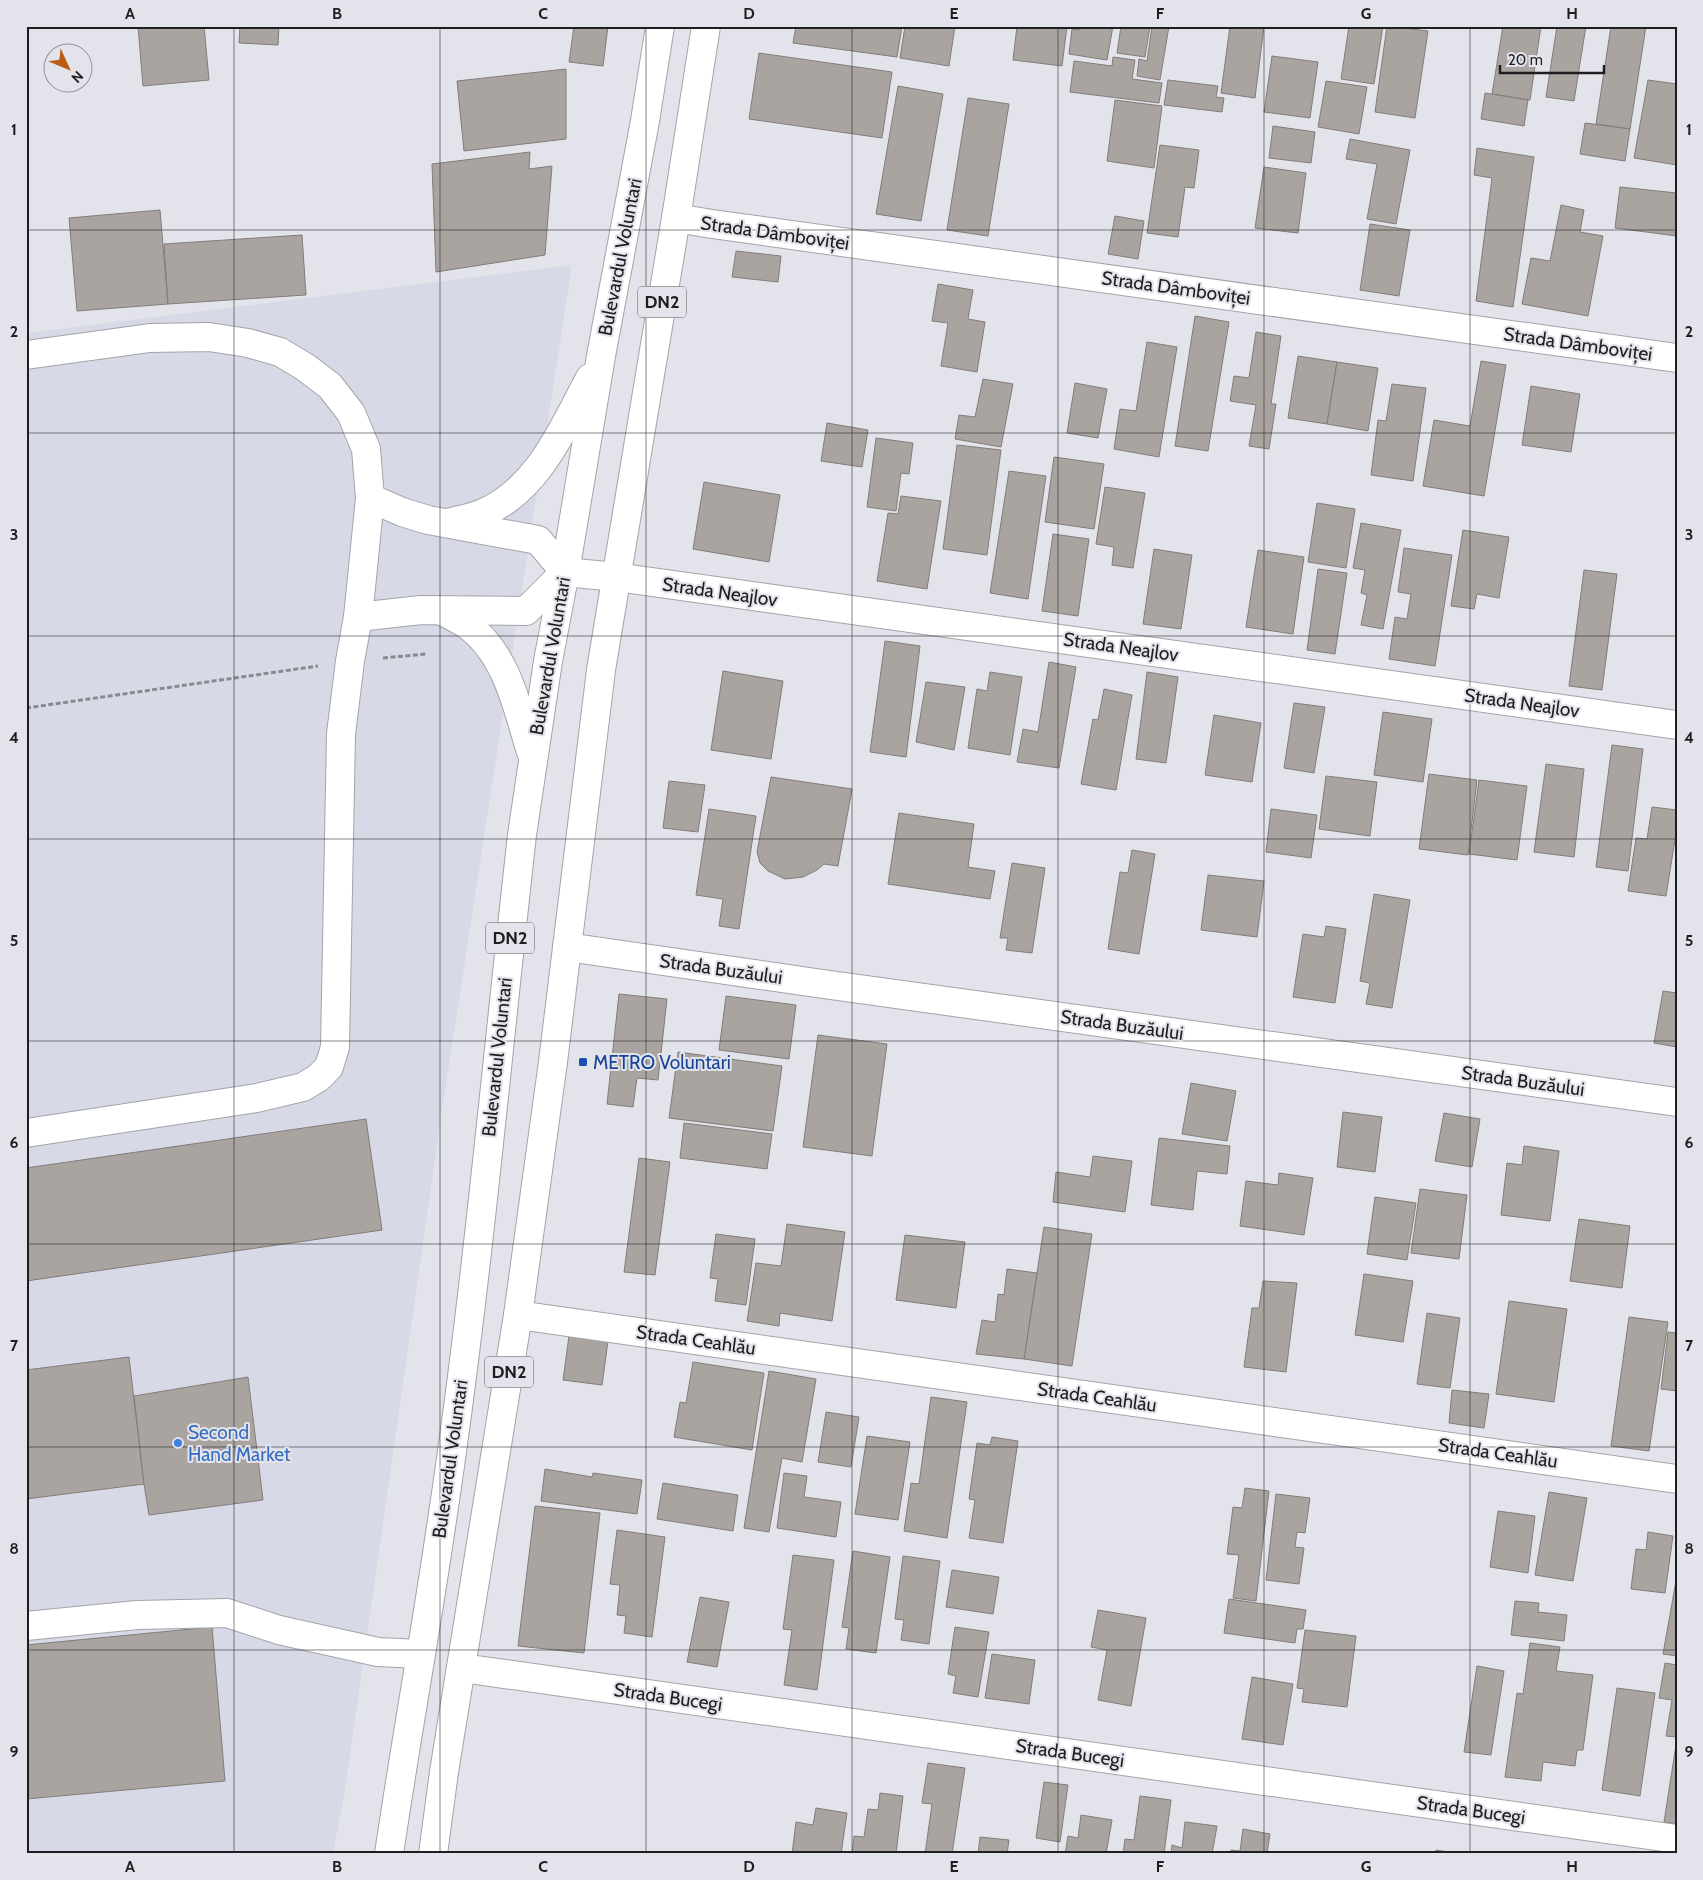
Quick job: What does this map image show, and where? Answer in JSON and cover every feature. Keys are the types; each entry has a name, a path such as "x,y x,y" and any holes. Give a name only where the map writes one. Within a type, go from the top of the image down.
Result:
{"main road":[{"name":"Bulevardul Voluntari","path":"389,1854 441,1527 469,1319 532,757 548,661 566,572 601,356 646,121 660,26"},
{"name":"DN2","path":"433,1854 444,1772 518,1315 553,1062 602,670 706,26"},
{"name":"Strada Dâmboviței","path":"676,218 1677,358"},
{"path":"26,355 150,338 209,337 280,352 306,366 330,386 351,413 366,449 370,498 358,617 350,661 341,734 335,1047 329,1067 318,1078 303,1088 257,1098 26,1133"},
{"path":"448,523 481,514 503,503 524,486 539,468 557,439 601,356"},
{"path":"358,617 421,610 526,611 566,572 538,540 402,512 370,498"},
{"name":"Strada Neajlov","path":"566,572 616,577 1677,725"},
{"path":"442,611 466,624 483,640 496,657 506,675 532,757"},
{"name":"Strada Buzăului","path":"567,947 816,984 1677,1102"},
{"name":"Strada Ceahlău","path":"518,1315 1677,1479"},
{"path":"26,1626 137,1615 227,1613 280,1630 378,1652 420,1654"},
{"name":"Strada Bucegi","path":"462,1668 1677,1839"}],"path":[{"path":"26,708 350,661 426,654"}],"shaded area":[{"path":"572,265 443,1104 345,1790 333,1854 26,1854 26,333"}],"building":[{"path":"138,26 204,26 209,80 143,86"},
{"path":"240,26 279,26 278,45 239,43"},
{"path":"574,26 608,26 603,66 569,62"},
{"path":"796,26 902,26 897,57 793,43"},
{"path":"905,26 955,26 949,66 900,58"},
{"path":"1017,26 1067,26 1062,66 1013,60"},
{"path":"1081,26 1113,26 1107,60 1069,54 1072,29 1080,30"},
{"path":"1121,26 1150,26 1145,57 1117,53"},
{"path":"1152,26 1169,26 1160,80 1137,76 1139,59 1147,61"},
{"path":"1230,26 1264,26 1255,98 1221,93"},
{"path":"1349,26 1383,26 1374,84 1341,79"},
{"path":"1387,26 1428,31 1415,118 1375,112"},
{"path":"1503,26 1541,26 1530,100 1492,94"},
{"path":"1557,26 1586,26 1574,101 1546,97"},
{"path":"1611,26 1646,26 1630,129 1596,124"},
{"path":"759,53 892,72 882,138 749,119"},
{"path":"1272,56 1318,62 1310,118 1264,112"},
{"path":"1113,57 1135,60 1132,79 1162,83 1159,103 1070,92 1074,61 1112,66"},
{"path":"566,69 566,139 464,151 457,81"},
{"path":"1168,80 1218,86 1216,97 1224,98 1222,112 1164,105"},
{"path":"1648,80 1677,84 1677,165 1634,158"},
{"path":"1326,81 1367,87 1359,134 1318,127"},
{"path":"898,86 943,94 921,221 876,214"},
{"path":"1485,93 1528,100 1524,126 1481,119"},
{"path":"968,98 1009,104 988,236 947,230"},
{"path":"1115,100 1162,106 1154,168 1107,161"},
{"path":"1585,123 1630,129 1625,161 1580,154"},
{"path":"1273,126 1315,132 1311,163 1269,158"},
{"path":"1350,139 1410,150 1396,224 1367,219 1377,164 1346,159"},
{"path":"1160,145 1199,150 1194,188 1185,187 1178,237 1147,233"},
{"path":"1477,148 1534,157 1513,307 1476,301 1492,178 1474,175"},
{"path":"530,152 529,169 552,166 545,255 436,272 432,164"},
{"path":"1264,167 1306,173 1298,233 1255,228"},
{"path":"1620,187 1677,193 1677,236 1615,228"},
{"path":"1561,205 1584,210 1580,232 1603,236 1588,316 1522,304 1531,258 1550,261"},
{"path":"160,210 168,304 77,311 69,218"},
{"path":"1115,216 1144,221 1138,259 1108,254"},
{"path":"1370,224 1410,230 1399,296 1360,290"},
{"path":"302,235 306,295 168,304 164,244"},
{"path":"736,251 781,256 778,282 732,277"},
{"path":"938,284 973,290 968,319 985,322 977,372 941,366 948,323 932,321"},
{"path":"1195,316 1229,322 1208,451 1175,446"},
{"path":"1256,332 1281,336 1271,404 1276,404 1269,449 1249,446 1256,405 1230,401 1234,376 1249,378"},
{"path":"1147,342 1177,347 1159,457 1114,449 1120,409 1136,411"},
{"path":"1298,356 1337,362 1327,424 1288,418"},
{"path":"1481,361 1506,365 1484,496 1423,486 1434,420 1470,426"},
{"path":"1337,362 1378,368 1368,431 1327,424"},
{"path":"983,379 1013,384 1001,447 955,439 959,415 975,417"},
{"path":"1075,383 1107,389 1098,438 1067,433"},
{"path":"1392,384 1426,388 1413,481 1371,475 1378,420 1386,421"},
{"path":"1531,386 1580,394 1571,452 1522,445"},
{"path":"827,423 868,430 862,467 821,461"},
{"path":"876,438 913,443 909,474 901,473 896,511 867,507"},
{"path":"957,445 1001,450 987,555 943,549"},
{"path":"1054,457 1104,464 1094,529 1045,522"},
{"path":"1009,471 1046,476 1028,599 990,593"},
{"path":"704,482 780,495 769,562 693,549"},
{"path":"1105,487 1145,493 1133,568 1112,565 1114,547 1096,544"},
{"path":"901,496 941,501 927,589 877,581 888,513 898,514"},
{"path":"1317,503 1355,509 1346,568 1308,562"},
{"path":"1361,523 1401,530 1383,629 1361,625 1367,595 1361,593 1365,570 1353,568"},
{"path":"1463,530 1509,537 1499,598 1477,594 1474,609 1451,606"},
{"path":"1053,534 1089,539 1078,616 1042,611"},
{"path":"1404,548 1452,555 1435,666 1389,659 1395,617 1407,619 1411,594 1398,592"},
{"path":"1154,549 1192,555 1181,629 1143,624"},
{"path":"1258,550 1304,557 1293,634 1246,627"},
{"path":"1318,569 1347,573 1335,654 1307,650"},
{"path":"1584,570 1617,574 1602,690 1569,686"},
{"path":"885,641 920,646 906,757 870,752"},
{"path":"1049,662 1076,667 1059,768 1017,762 1023,729 1038,732"},
{"path":"723,671 783,681 771,759 711,750"},
{"path":"990,672 1022,677 1010,755 968,748 977,689 987,691"},
{"path":"1147,672 1178,677 1166,763 1136,759"},
{"path":"926,682 965,687 954,750 916,742"},
{"path":"1104,689 1132,695 1116,790 1081,784 1093,719 1098,720"},
{"path":"1294,703 1325,707 1314,773 1284,768"},
{"path":"1383,712 1432,719 1423,782 1374,775"},
{"path":"1214,715 1261,723 1252,782 1205,775"},
{"path":"1612,745 1643,749 1628,871 1596,867"},
{"path":"1546,764 1584,769 1574,857 1534,852"},
{"path":"1429,774 1477,780 1468,855 1419,849"},
{"path":"1326,776 1377,782 1370,836 1319,829"},
{"path":"771,777 852,789 838,866 824,864 803,877 785,879 768,871 760,863 757,852"},
{"path":"1479,780 1527,786 1517,860 1469,854"},
{"path":"669,781 705,785 698,832 663,828"},
{"path":"1652,807 1677,810 1677,827 1666,896 1628,891 1636,838 1647,839"},
{"path":"709,809 756,816 739,929 719,926 723,899 696,895"},
{"path":"1271,809 1317,815 1311,858 1266,852"},
{"path":"899,813 974,824 968,867 995,871 990,899 888,884"},
{"path":"1132,850 1155,854 1139,954 1108,949 1120,872 1128,873"},
{"path":"1012,863 1045,868 1032,953 1006,950 1008,938 1000,938"},
{"path":"1208,875 1264,881 1257,937 1201,930"},
{"path":"1374,894 1410,900 1392,1008 1366,1004 1370,983 1360,981"},
{"path":"1326,926 1346,929 1335,1003 1293,997 1303,934 1324,937"},
{"path":"1663,991 1677,993 1677,1047 1654,1043"},
{"path":"619,994 667,999 658,1080 637,1078 633,1107 607,1104"},
{"path":"726,996 796,1005 789,1059 719,1050"},
{"path":"818,1035 887,1044 872,1156 803,1147"},
{"path":"678,1052 782,1066 773,1131 669,1118"},
{"path":"1191,1083 1236,1091 1227,1141 1182,1134"},
{"path":"1343,1112 1382,1117 1375,1172 1337,1167"},
{"path":"1444,1113 1480,1119 1472,1167 1435,1161"},
{"path":"366,1119 382,1230 26,1281 26,1168"},
{"path":"684,1123 772,1134 767,1169 680,1158"},
{"path":"1159,1138 1230,1146 1227,1174 1197,1171 1193,1210 1151,1205"},
{"path":"1524,1146 1559,1151 1550,1221 1501,1215 1507,1163 1522,1165"},
{"path":"1093,1156 1132,1161 1125,1212 1053,1202 1056,1172 1090,1177"},
{"path":"639,1158 670,1162 655,1275 624,1272"},
{"path":"1279,1173 1313,1178 1304,1235 1240,1226 1246,1181 1278,1185"},
{"path":"1420,1189 1467,1195 1459,1259 1411,1253"},
{"path":"1375,1197 1416,1203 1407,1260 1367,1254"},
{"path":"1579,1219 1630,1226 1622,1288 1570,1281"},
{"path":"787,1224 845,1232 832,1321 780,1313 779,1326 747,1321 756,1263 781,1266"},
{"path":"1044,1227 1092,1234 1072,1366 1024,1359"},
{"path":"716,1234 755,1239 746,1305 715,1301 718,1279 710,1278"},
{"path":"905,1235 965,1242 956,1308 896,1300"},
{"path":"1007,1269 1037,1273 1024,1359 976,1354 982,1320 995,1322 998,1294 1004,1295"},
{"path":"1364,1274 1413,1281 1403,1342 1355,1335"},
{"path":"1263,1281 1297,1283 1286,1372 1244,1367 1252,1308 1259,1308"},
{"path":"1509,1301 1567,1309 1554,1402 1496,1394"},
{"path":"1427,1313 1460,1318 1450,1388 1417,1384"},
{"path":"1629,1317 1668,1322 1649,1451 1611,1446"},
{"path":"1668,1332 1677,1333 1677,1391 1661,1389"},
{"path":"569,1336 608,1341 602,1385 563,1380"},
{"path":"129,1357 144,1484 26,1499 26,1370"},
{"path":"693,1362 764,1373 752,1450 674,1437 680,1402 686,1403"},
{"path":"769,1371 816,1379 802,1462 782,1458 769,1532 744,1528"},
{"path":"248,1377 263,1500 149,1515 134,1396"},
{"path":"1452,1390 1489,1394 1484,1428 1449,1423"},
{"path":"931,1397 967,1402 947,1538 904,1531 911,1483 919,1484"},
{"path":"826,1412 859,1417 851,1467 818,1462"},
{"path":"867,1436 910,1442 898,1520 855,1514"},
{"path":"992,1437 1018,1441 1003,1543 969,1538 975,1500 969,1499 977,1443 990,1445"},
{"path":"545,1469 592,1477 593,1473 642,1480 637,1514 541,1501"},
{"path":"784,1473 807,1476 804,1497 841,1502 836,1537 777,1528"},
{"path":"663,1483 738,1495 733,1531 657,1519"},
{"path":"1245,1488 1269,1491 1256,1601 1233,1598 1239,1555 1227,1554 1233,1507 1242,1508"},
{"path":"1549,1492 1587,1498 1573,1581 1535,1575"},
{"path":"1276,1494 1310,1498 1305,1533 1297,1532 1295,1547 1304,1548 1299,1584 1266,1580"},
{"path":"535,1506 600,1513 584,1653 518,1646"},
{"path":"1498,1511 1535,1516 1528,1573 1490,1567"},
{"path":"617,1530 665,1537 652,1637 624,1633 626,1616 617,1615 620,1585 610,1584"},
{"path":"1648,1532 1673,1536 1665,1593 1631,1589 1636,1549 1646,1550"},
{"path":"853,1551 890,1557 876,1653 846,1649 849,1628 842,1627"},
{"path":"793,1555 834,1560 817,1690 784,1685 792,1630 783,1629"},
{"path":"903,1556 940,1561 929,1644 901,1640 904,1620 895,1619"},
{"path":"952,1570 999,1577 993,1614 946,1607"},
{"path":"1677,1575 1677,1656 1663,1654"},
{"path":"700,1597 729,1602 717,1667 687,1662"},
{"path":"1229,1599 1306,1610 1303,1629 1297,1629 1295,1643 1224,1633"},
{"path":"1515,1601 1539,1603 1538,1612 1567,1615 1564,1641 1511,1635"},
{"path":"1098,1610 1146,1618 1131,1706 1098,1700 1107,1650 1091,1647"},
{"path":"212,1627 225,1781 26,1799 26,1645"},
{"path":"955,1627 989,1632 978,1697 953,1693 956,1676 948,1674"},
{"path":"1305,1630 1356,1636 1347,1707 1302,1702 1304,1689 1297,1688"},
{"path":"1530,1643 1560,1647 1556,1671 1593,1675 1583,1750 1577,1750 1575,1766 1543,1762 1541,1781 1505,1777 1517,1693 1523,1694"},
{"path":"992,1654 1035,1660 1029,1704 985,1698"},
{"path":"1665,1663 1677,1665 1677,1737 1666,1736 1672,1700 1659,1698"},
{"path":"1477,1666 1504,1671 1491,1755 1464,1752"},
{"path":"1252,1677 1293,1684 1283,1745 1242,1739"},
{"path":"1617,1688 1655,1693 1640,1796 1602,1790"},
{"path":"1677,1745 1677,1824 1664,1822"},
{"path":"928,1763 965,1768 952,1854 925,1854 932,1804 922,1803"},
{"path":"1044,1782 1068,1785 1060,1842 1036,1838"},
{"path":"880,1793 903,1796 896,1854 852,1854 854,1836 864,1837 868,1809 878,1810"},
{"path":"1140,1796 1171,1800 1164,1854 1123,1854 1125,1839 1134,1840"},
{"path":"816,1808 847,1813 841,1854 792,1854 796,1822 813,1825"},
{"path":"1081,1815 1112,1820 1106,1854 1065,1854 1068,1836 1078,1838"},
{"path":"1185,1822 1217,1826 1212,1854 1171,1854 1172,1845 1182,1848"},
{"path":"1243,1829 1270,1834 1267,1854 1231,1854 1231,1850 1240,1851"},
{"path":"980,1837 1009,1840 1007,1854 978,1854"},
{"path":"1436,1850 1461,1854 1435,1854"}],"place":[{"name":"METRO Voluntari","path":"583,1062"},
{"name":"Second Hand Market","path":"178,1443"}]}
